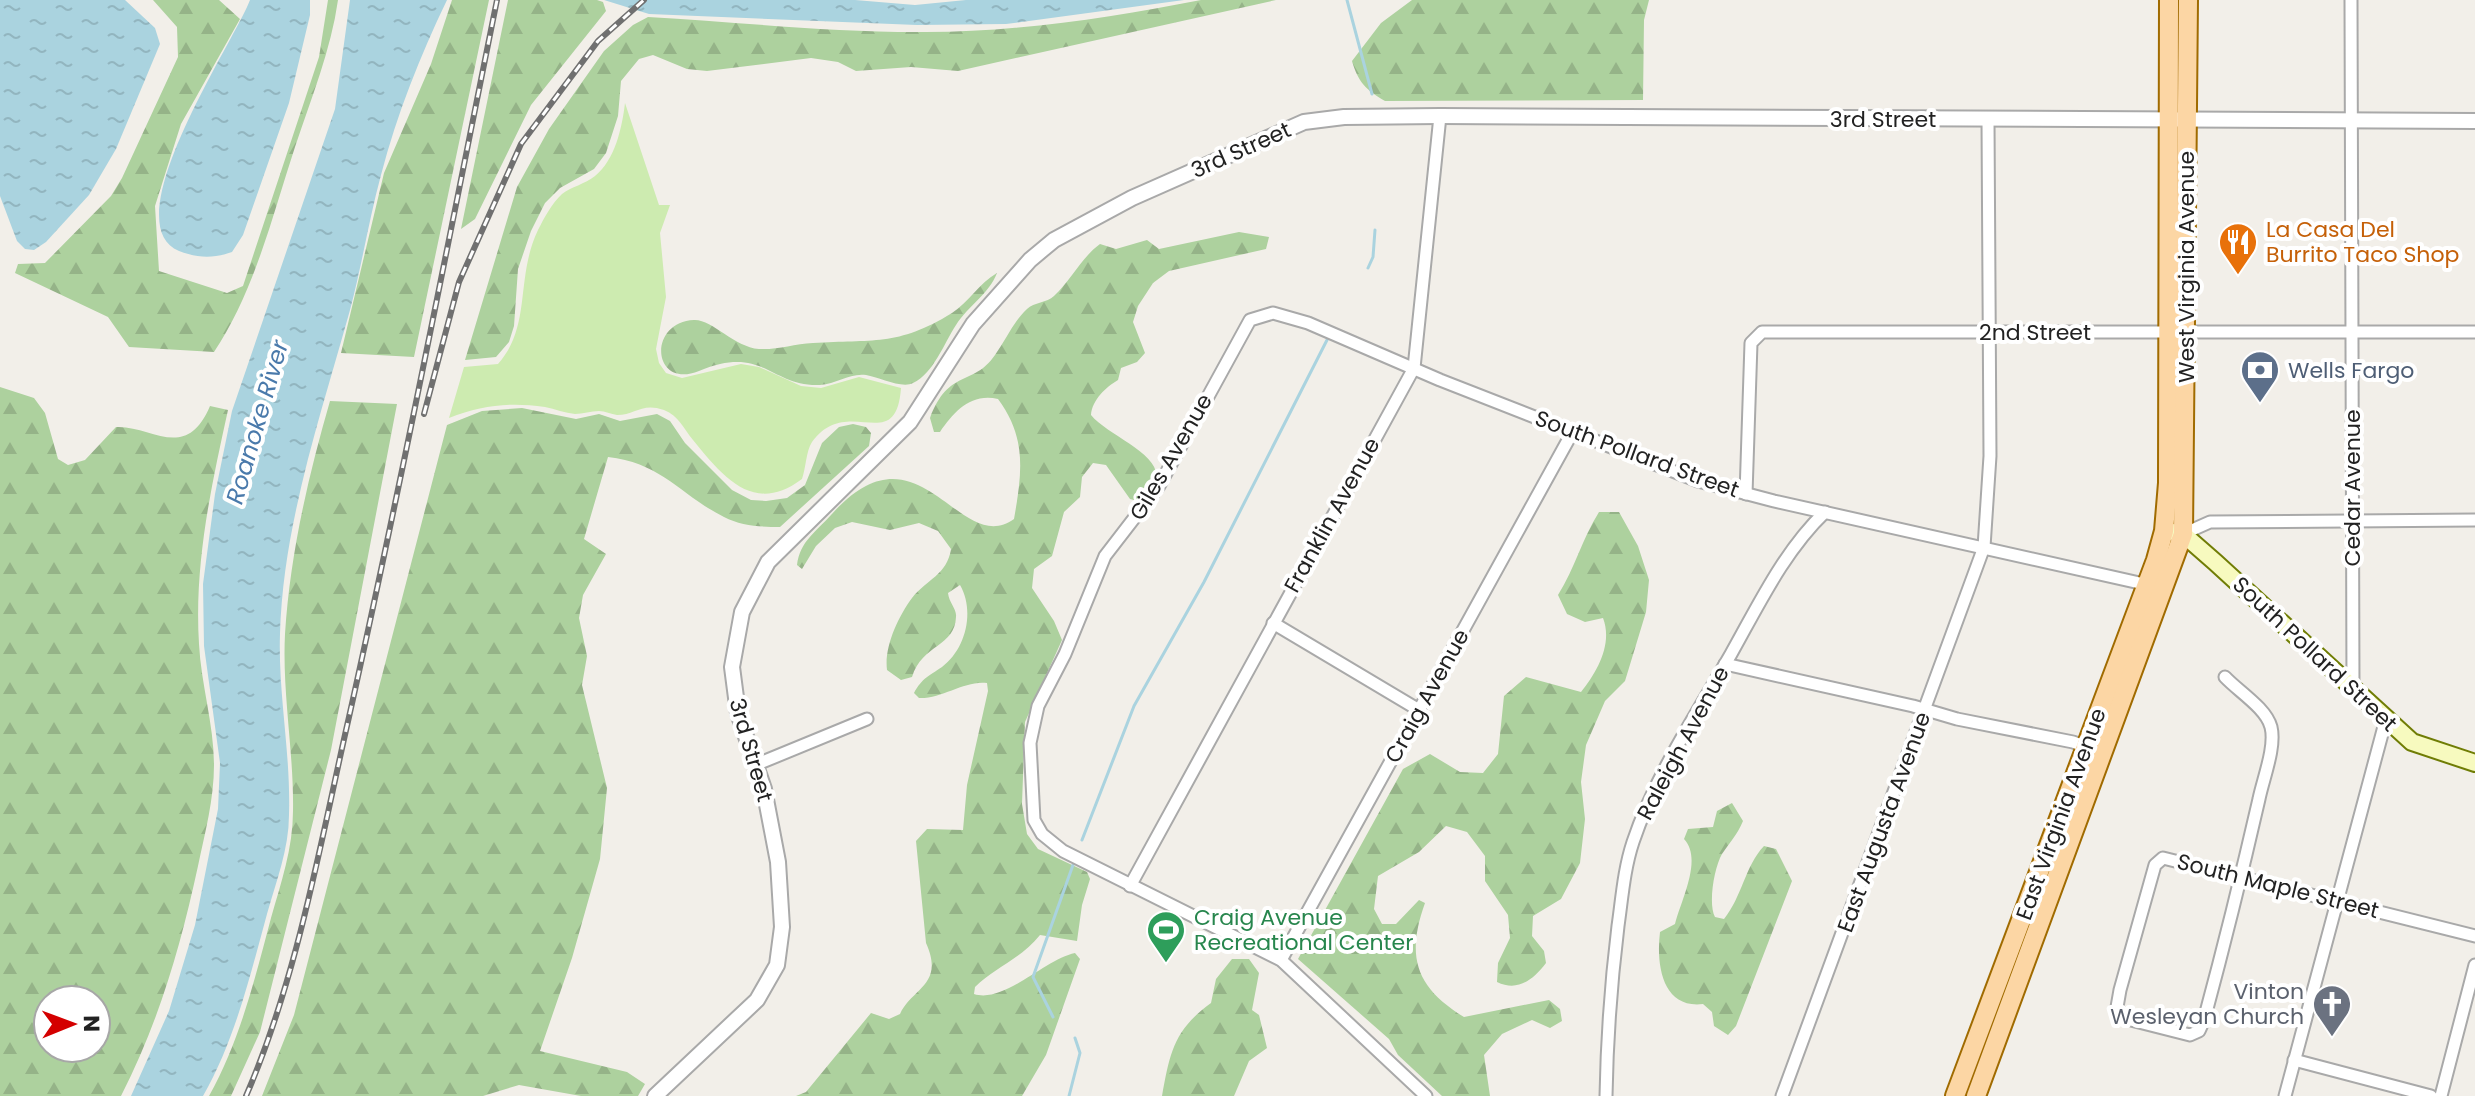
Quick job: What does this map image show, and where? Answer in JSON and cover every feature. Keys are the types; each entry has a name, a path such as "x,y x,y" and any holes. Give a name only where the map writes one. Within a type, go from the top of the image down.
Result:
{"main road":[{"name":"West Virginia Avenue","path":"2169,0 2168,121 2176,333"},
{"name":"West Virginia Avenue","path":"2173,532 2176,333 2187,121 2188,0"},
{"name":"East Virginia Avenue","path":"1976,1096 2095,750 2147,583 2173,532"},
{"name":"East Virginia Avenue","path":"1955,1096 2095,750 2164,591 2173,532"},
{"name":"South Pollard Street","path":"2173,532 2421,747 2475,763"}],"street":[{"name":"Cedar Avenue","path":"2351,0 2353,688"},
{"name":"Franklin Avenue","path":"1130,886 1414,368 1440,116"},
{"name":"3rd Street","path":"655,1096 757,1000 777,965 782,927 778,862 771,820 738,713 732,667 742,612 759,574 781,546 910,422 973,324 1040,250 1132,198 1304,122 1344,117 2475,121"},
{"name":"East Augusta Avenue","path":"1782,1096 1984,547 1990,456 1988,120"},
{"name":"South Pollard Street","path":"1262,314 1308,323 1572,433 1698,481 2147,583 2164,591"},
{"name":"Giles Avenue","path":"1262,314 1247,324 1159,486 1130,528 1105,556 1038,706 1030,737 1034,820 1055,845 1130,886 1281,960 1426,1096"},
{"name":"2nd Street","path":"1746,494 1751,343 1757,334 2475,332"},
{"name":"Craig Avenue","path":"1281,960 1572,433"},
{"name":"Raleigh Avenue","path":"1606,1096 1608,1014 1628,858 1652,795 1725,664 1769,588 1825,512"},
{"path":"2173,532 2210,522 2475,520"},
{"path":"1273,623 1419,710"},
{"path":"1725,664 2095,750"},
{"path":"2225,677 2264,715 2272,736 2241,876"},
{"path":"755,765 867,719"},
{"path":"2285,1096 2386,719"},
{"name":"South Maple Street","path":"2241,876 2199,1031 2190,1035 2126,1020 2119,1012 2117,1002 2158,860 2241,876 2475,936"},
{"path":"2441,1096 2475,965"},
{"path":"2294,1060 2431,1096"}],"green space":[{"path":"153,0 219,0 240,19 181,124 155,206 159,271 227,293 243,286 319,57 328,0 338,0 326,56 252,278 214,352 129,347 108,317 15,273 18,264 45,263 111,196 122,178 178,57 177,27"},
{"path":"452,0 489,0 414,357 341,353 384,173 431,64"},
{"path":"508,0 597,0 603,2 606,11 531,105 475,219 461,229"},
{"path":"1201,0 1276,0 958,71 911,67 856,71 838,62 811,58 707,71 687,69 653,55 639,59 621,81 618,116 606,153 594,169 560,188 545,203 531,231 518,269 514,326 509,342 496,357 465,360 517,187 549,129 604,51 633,25 648,17 850,30 952,32 1060,23"},
{"path":"1412,0 1649,0 1644,20 1643,100 1385,101 1364,85 1352,61 1381,23"},
{"path":"625,103 659,205 670,205 660,233 666,297 656,349 659,363 666,373 682,378 741,364 759,367 801,386 821,388 859,377 901,388 897,408 890,419 840,423 826,428 810,446 802,479 785,489 755,492 728,479 677,419 656,408 617,415 599,411 575,414 545,407 508,405 485,407 449,418 464,367 498,364 509,349 520,318 527,266 538,230 562,194 595,176 608,161 619,133"},
{"path":"1239,232 1269,237 1266,249 1169,271 1153,283 1138,306 1133,322 1145,353 1137,362 1121,368 1118,380 1100,394 1092,409 1091,415 1101,425 1143,454 1152,464 1156,475 1152,487 1138,501 1130,499 1106,465 1093,463 1082,477 1080,497 1064,512 1052,556 1034,569 1032,588 1054,621 1062,640 1025,722 1022,804 1027,834 1038,849 1087,872 1090,879 1082,905 1077,941 1040,935 975,987 974,994 998,993 1075,953 1080,959 1046,1055 1022,1096 796,1096 806,1092 871,1013 889,1019 900,1014 929,977 931,957 926,943 916,841 927,829 963,830 967,785 988,691 987,683 979,683 928,698 919,698 914,693 923,681 950,659 962,640 967,606 960,585 948,593 956,614 950,634 923,658 912,677 901,680 887,670 890,642 902,614 912,598 941,571 949,558 951,549 938,531 919,523 890,530 852,522 835,528 816,546 802,569 797,565 801,549 831,515 862,488 889,479 913,483 975,521 994,526 1014,519 1020,456 1014,428 998,399 971,402 957,411 940,432 934,432 930,418 937,402 953,385 987,365 1022,314 1054,296 1100,244 1116,249 1147,240 1159,249"},
{"path":"997,273 956,325 933,365 913,383 897,384 860,375 820,385 803,384 753,364 738,362 683,374 672,371 664,364 661,353 668,331 694,320 759,349 899,336 933,324 952,313"},
{"path":"0,387 34,398 45,413 58,459 68,465 85,460 116,427 179,437 190,433 201,423 210,406 228,410 210,497 199,585 199,644 214,765 206,829 167,984 147,1040 121,1096 0,1096"},
{"path":"330,401 397,404 331,750 260,1032 231,1096 209,1096 230,1053 246,1009 289,852 293,811 286,700 287,604 301,516"},
{"path":"522,408 576,419 599,414 620,421 657,414 670,421 685,443 732,490 751,500 787,498 805,485 822,443 839,427 853,424 866,427 871,433 869,446 780,527 731,520 657,473 627,460 608,457 584,539 606,554 583,595 579,618 587,656 582,685 607,788 600,859 572,958 540,1051 627,1072 645,1084 638,1096 581,1096 519,1085 483,1096 262,1096 294,1015 447,425 482,411"},
{"path":"1599,512 1619,512 1638,546 1649,580 1646,612 1625,681 1605,701 1586,745 1581,782 1585,819 1580,863 1561,899 1533,916 1532,936 1544,951 1546,963 1524,983 1512,986 1497,982 1498,963 1510,938 1508,915 1485,881 1485,856 1467,832 1446,826 1419,852 1378,876 1374,909 1382,924 1396,924 1419,900 1425,903 1416,939 1419,969 1425,982 1447,1006 1464,1017 1549,1000 1560,1009 1562,1021 1550,1028 1532,1020 1502,1034 1484,1055 1490,1096 1442,1096 1398,1055 1389,1039 1298,959 1403,769 1430,754 1460,772 1483,773 1498,754 1504,696 1526,677 1581,692 1587,684 1605,648 1603,618 1585,622 1567,614 1558,595"},
{"path":"1732,803 1743,821 1722,854 1717,868 1712,895 1715,917 1724,919 1764,846 1776,849 1792,881 1736,1026 1728,1035 1714,1026 1712,1012 1703,1004 1689,1004 1670,992 1661,970 1659,944 1660,932 1675,924 1689,880 1691,857 1684,839 1688,829 1713,827 1717,811"},
{"path":"1232,959 1249,959 1259,973 1252,1010 1259,1015 1267,1048 1249,1061 1234,1096 1162,1096 1171,1054 1181,1033 1211,1003 1216,979"}],"water":[{"path":"0,0 125,0 155,28 160,44 116,149 89,195 46,242 34,250 25,249 17,241 0,196"},
{"path":"250,0 310,0 310,15 289,103 243,235 232,252 211,257 192,255 179,251 162,234 160,206 168,170 183,131"},
{"name":"Roanoke River","path":"350,0 447,0 410,86 387,152 350,310 305,470 288,552 280,634 289,792 284,853 241,1007 224,1053 203,1096 131,1096 169,1011 195,925 218,809 220,763 204,646 203,584 215,494 232,411 335,109"},
{"path":"604,0 855,0 915,5 966,0 1184,0 1006,24 917,25 649,14"}],"waterway":[{"path":"1347,0 1372,94"},
{"path":"1368,268 1373,257 1375,230"},
{"path":"1082,840 1134,706 1204,582 1327,340"},
{"path":"1053,1017 1033,977 1073,865"},
{"path":"1069,1096 1080,1053 1075,1038"}],"railway":[{"path":"246,1096 280,1004 317,861 369,628 497,0"},
{"path":"424,414 459,282 521,144 598,41 644,0"}],"place":[{"name":"La Casa Del Burrito Taco Shop","path":"2238,276"},
{"name":"Wells Fargo","path":"2260,404"},
{"name":"Craig Avenue Recreational Center","path":"1166,964"},
{"name":"Vinton Wesleyan Church","path":"2332,1038"}]}
